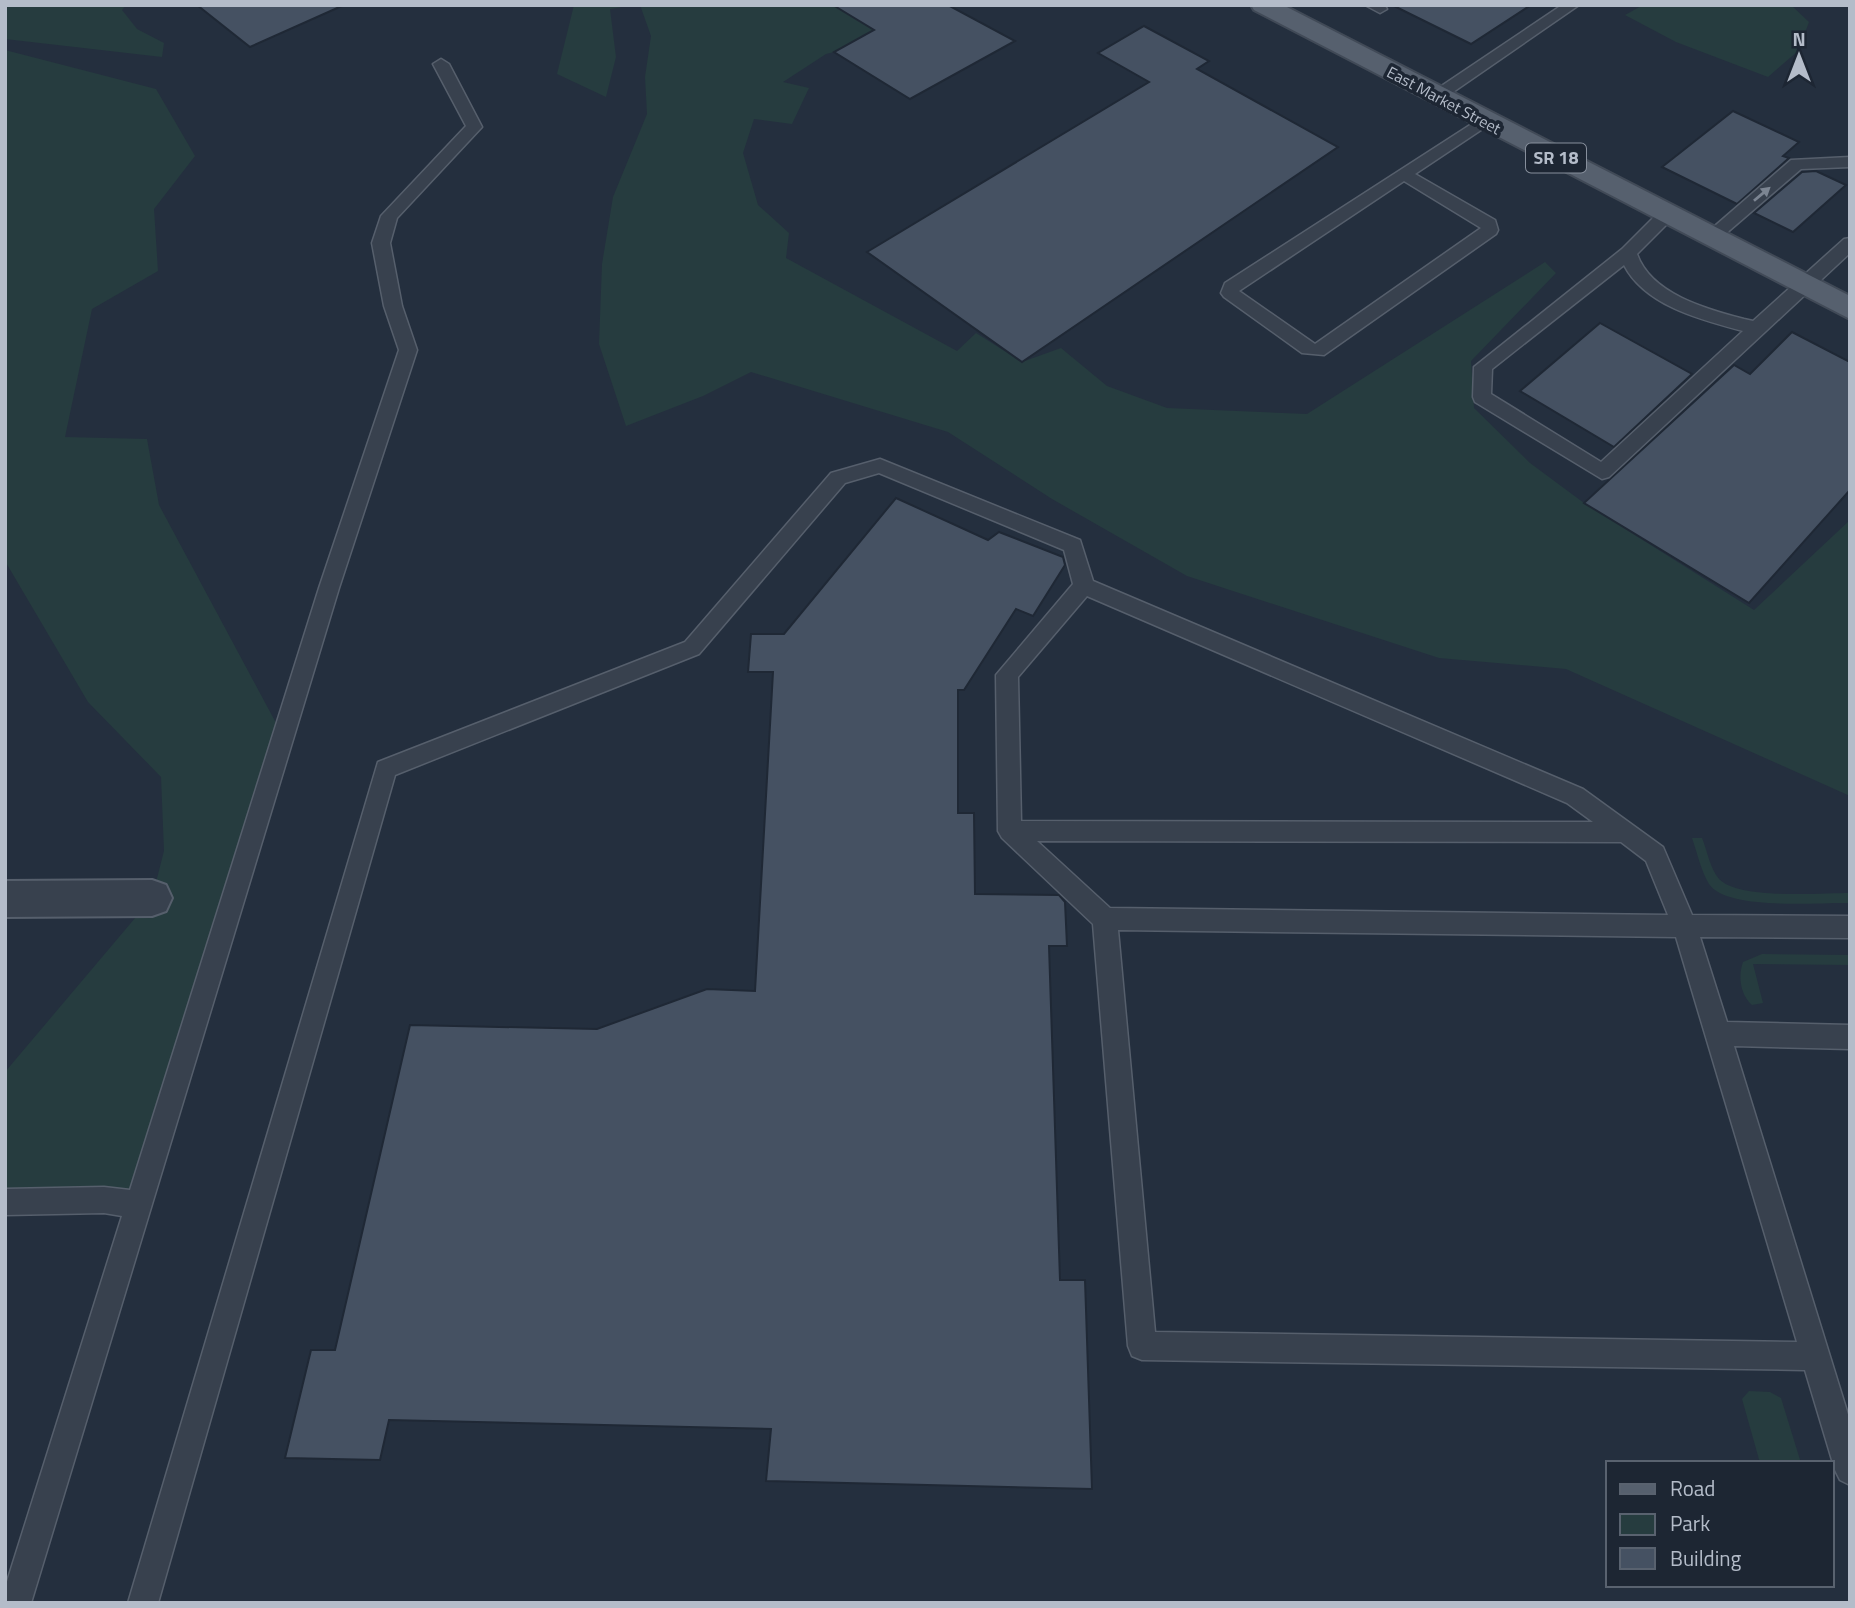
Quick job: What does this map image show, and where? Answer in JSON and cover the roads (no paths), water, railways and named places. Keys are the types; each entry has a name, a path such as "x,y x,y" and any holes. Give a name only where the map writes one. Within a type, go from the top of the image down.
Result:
{"main road":[{"name":"East Market Street","path":"1263,5 1850,309"}],"street":[{"path":"5,899 152,898"}],"lane":[{"path":"1437,96 1572,5"},
{"path":"16,1603 330,588 408,350 393,306 382,243 389,216 474,127 442,64"},
{"path":"1404,174 1489,224 1490,230 1318,351 1308,349 1230,293 1231,288 1404,174 1485,121"},
{"path":"1710,238 1797,164 1850,162"},
{"path":"1666,215 1628,253 1483,367 1482,397 1602,472 1850,243"},
{"path":"1628,253 1637,275 1676,302 1726,322 1757,328"},
{"path":"143,1603 386,769 692,648 838,478 880,466 1073,545 1084,586"},
{"path":"1084,586 1007,675 1010,831 1105,919 1850,927"},
{"path":"1084,586 1575,796 1655,854 1685,926 1850,1470"},
{"path":"1010,831 1625,832"},
{"path":"1105,919 1142,1346 1815,1356"},
{"path":"1718,1034 1850,1037"},
{"path":"5,1202 104,1200 139,1205"}]}
